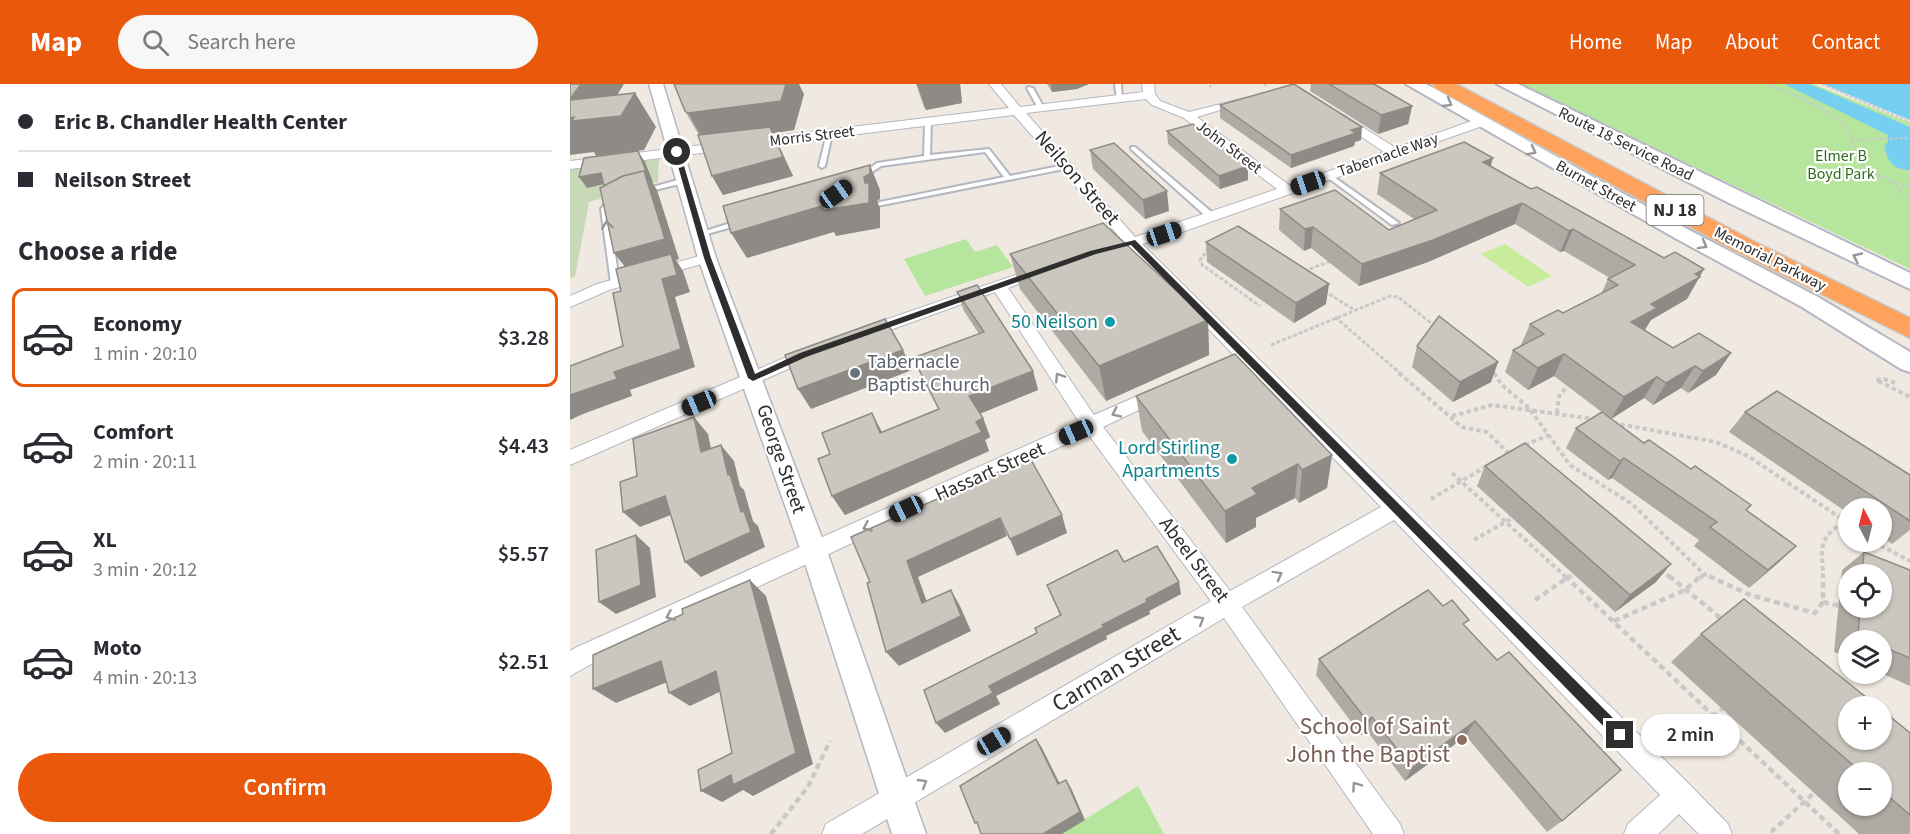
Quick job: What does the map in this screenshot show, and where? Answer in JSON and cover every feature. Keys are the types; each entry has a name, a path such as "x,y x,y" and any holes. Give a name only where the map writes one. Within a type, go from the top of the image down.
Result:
{"highway":[{"name":"Memorial Parkway","path":"1442,84 1744,246 1910,329"},
{"name":"Memorial Parkway","path":"1474,84 1738,227 1910,312"},
{"path":"1810,302 1910,349"}],"main road":[{"name":"Burnet Street","path":"1414,84 1810,302 1910,363"},
{"name":"Route 18 Service Road","path":"1505,84 1736,199 1910,282"}],"street":[{"name":"George Street","path":"656,84 707,258 753,378 814,551 909,834"},
{"name":"Neilson Street","path":"995,84 1064,167 1132,242 1246,354 1718,834"},
{"path":"1188,116 1264,88"},
{"name":"Morris Street","path":"570,165 1120,99 1149,90"},
{"name":"John Street","path":"1149,90 1170,111 1188,116 1287,190"},
{"path":"1328,110 1395,153"},
{"name":"Tabernacle Way","path":"1111,248 1212,217 1481,122"},
{"path":"570,302 615,283 707,258"},
{"path":"846,340 1051,267"},
{"name":"Abeel Street","path":"999,286 1081,411 1227,604 1390,834"},
{"path":"570,458 824,348"},
{"path":"1225,364 1246,354"},
{"name":"Hassart Street","path":"570,665 585,655 1174,387"},
{"name":"Carman Street","path":"836,834 1227,604 1398,508"},
{"path":"1638,834 1680,795"}],"lane":[{"path":"1118,84 1120,99"},
{"path":"1030,88 1041,108"},
{"path":"927,157 928,122"},
{"path":"822,166 828,134"},
{"path":"1132,148 1212,217"},
{"path":"854,182 879,164 987,150 1008,178"},
{"path":"880,204 1064,167"},
{"path":"1329,176 1395,223"},
{"path":"631,193 685,180"},
{"path":"615,283 605,209 612,201 621,197"},
{"path":"700,234 756,218"}],"path":[{"path":"1209,87 1214,84"},
{"path":"1768,84 1834,118 1846,127 1855,140 1858,158 1871,170 1910,187"},
{"path":"1822,84 1910,122"},
{"path":"1855,140 1910,138"},
{"path":"1892,181 1910,201"},
{"path":"1214,243 1203,254 1200,260 1202,265 1260,306"},
{"path":"1328,262 1330,251"},
{"path":"1298,274 1339,258"},
{"path":"1317,286 1354,310"},
{"path":"1271,345 1390,296 1398,297 1443,332"},
{"path":"1335,317 1462,427 1487,432 1509,454"},
{"path":"1487,367 1496,374 1502,386 1529,408 1570,465 1632,504 1704,574 1750,595 1815,613 1823,602 1822,546 1827,532 1838,526"},
{"path":"1557,413 1555,403 1558,395 1575,377"},
{"path":"1895,383 1884,379 1876,380 1910,397"},
{"path":"1452,416 1492,405 1529,408 1716,442 1748,456 1838,517"},
{"path":"1499,459 1549,435"},
{"path":"1431,499 1489,464"},
{"path":"1452,473 1614,621 1839,834"},
{"path":"1474,540 1512,518"},
{"path":"1892,552 1910,561"},
{"path":"1659,568 1731,626"},
{"path":"1536,600 1573,573"},
{"path":"1614,621 1685,590 1704,574"},
{"path":"1823,602 1838,606"},
{"path":"1682,743 1722,709"},
{"path":"771,834 808,787 830,741"},
{"path":"1771,832 1814,793"}],"green space":[{"name":"Elmer B Boyd Park","path":"1521,84 1813,84 1910,123 1910,269"},
{"path":"659,154 658,182 589,202 575,277 570,278 570,165"},
{"path":"966,239 975,252 997,245 1013,267 925,296 904,259"},
{"path":"1505,244 1552,276 1528,287 1481,254"},
{"path":"1138,786 1164,834 1062,834"}],"water":[{"path":"1784,84 1810,84 1910,127 1910,170 1899,168 1890,161 1884,146 1888,142 1888,135"},
{"path":"1823,84 1910,84 1910,120"}],"building":[{"path":"570,84 581,84 570,99"},
{"path":"674,84 786,84 781,101 688,113 685,111"},
{"path":"1294,84 1362,127 1351,130 1356,133 1291,155 1220,105"},
{"path":"1329,84 1374,84 1412,106 1381,115"},
{"path":"635,93 621,116 572,121 574,117 570,118 570,100"},
{"path":"1193,124 1248,166 1219,176 1167,131"},
{"path":"770,127 783,157 712,176 698,135"},
{"path":"1464,142 1493,158 1483,162 1531,189 1537,187 1664,258 1675,252 1704,269 1695,274 1700,277 1651,304 1657,308 1631,322 1673,348 1699,333 1731,353 1703,371 1695,366 1666,383 1657,377 1624,397 1564,354 1538,368 1513,350 1544,334 1530,324 1558,310 1563,313 1618,285 1608,279 1635,265 1573,229 1569,231 1522,203 1433,240 1362,264 1313,227 1305,229 1280,209 1335,190 1389,230 1437,210 1380,173"},
{"path":"1114,143 1167,191 1143,200 1090,150"},
{"path":"638,151 646,171 623,176 604,186 601,173 579,177 584,158"},
{"path":"870,165 870,174 864,177 865,183 869,183 869,203 824,210 822,206 731,233 723,206"},
{"path":"644,171 665,239 614,253 600,188 623,176"},
{"path":"1103,223 1208,320 1099,366 1010,254"},
{"path":"1238,226 1329,284 1296,303 1206,242"},
{"path":"671,254 677,275 662,279 681,349 614,372 617,379 570,395 570,366 623,346 613,293 621,291 616,269"},
{"path":"977,285 1033,371 969,396 983,418 976,422 982,432 832,496 818,459 830,454 822,433 872,413 880,433 939,409 913,358 984,332 957,292"},
{"path":"1439,316 1498,362 1460,382 1417,346"},
{"path":"885,319 903,350 798,389 785,355"},
{"path":"1235,354 1332,455 1302,470 1298,464 1252,488 1257,494 1225,511 1136,396"},
{"path":"1777,391 1910,475 1910,521 1892,509 1892,498 1875,498 1745,412"},
{"path":"1602,412 1644,443 1649,440 1691,469 1695,466 1751,505 1746,510 1796,546 1768,570 1710,527 1717,522 1624,458 1620,461 1576,428"},
{"path":"694,417 701,452 721,445 728,475 730,474 741,512 744,511 751,532 685,562 665,496 623,512 620,482 637,476 633,439"},
{"path":"1525,443 1671,564 1630,595 1485,466"},
{"path":"1030,458 1062,515 1010,539 1000,518 907,561 922,603 951,590 961,616 886,652 867,583 870,582 851,537"},
{"path":"636,535 641,585 599,602 596,550"},
{"path":"1157,546 1179,582 1146,599 1147,602 1102,625 1104,627 989,686 993,693 936,723 924,690 1037,633 1035,628 1061,615 1047,585 1117,550 1124,562"},
{"path":"1864,552 1910,570 1910,658 1892,651 1892,630 1858,630 1859,618 1892,618 1892,564 1863,564"},
{"path":"750,580 796,753 733,785 731,775 701,791 698,770 732,753 716,671 669,693 661,661 593,689 593,655 683,614 682,609"},
{"path":"1428,590 1443,606 1452,600 1469,620 1463,624 1497,660 1509,652 1621,770 1562,821 1475,721 1412,768 1372,717 1367,721 1319,659"},
{"path":"1744,599 1838,675 1838,684 1850,684 1865,696 1838,696 1838,750 1892,750 1892,718 1910,733 1910,815 1892,799 1892,762 1849,762 1701,634"},
{"path":"1036,739 1058,784 1066,780 1080,812 1043,834 981,834 960,786"}],"place":[{"name":"50 Neilson","path":"1110,322"},
{"name":"Tabernacle Baptist Church","path":"855,373"},
{"name":"Lord Stirling Apartments","path":"1232,459"},
{"name":"School of Saint John the Baptist","path":"1462,740"}],"route":[{"path":"677,152 707,258 753,378 803,355 1093,252 1132,242 1620,735"}]}
